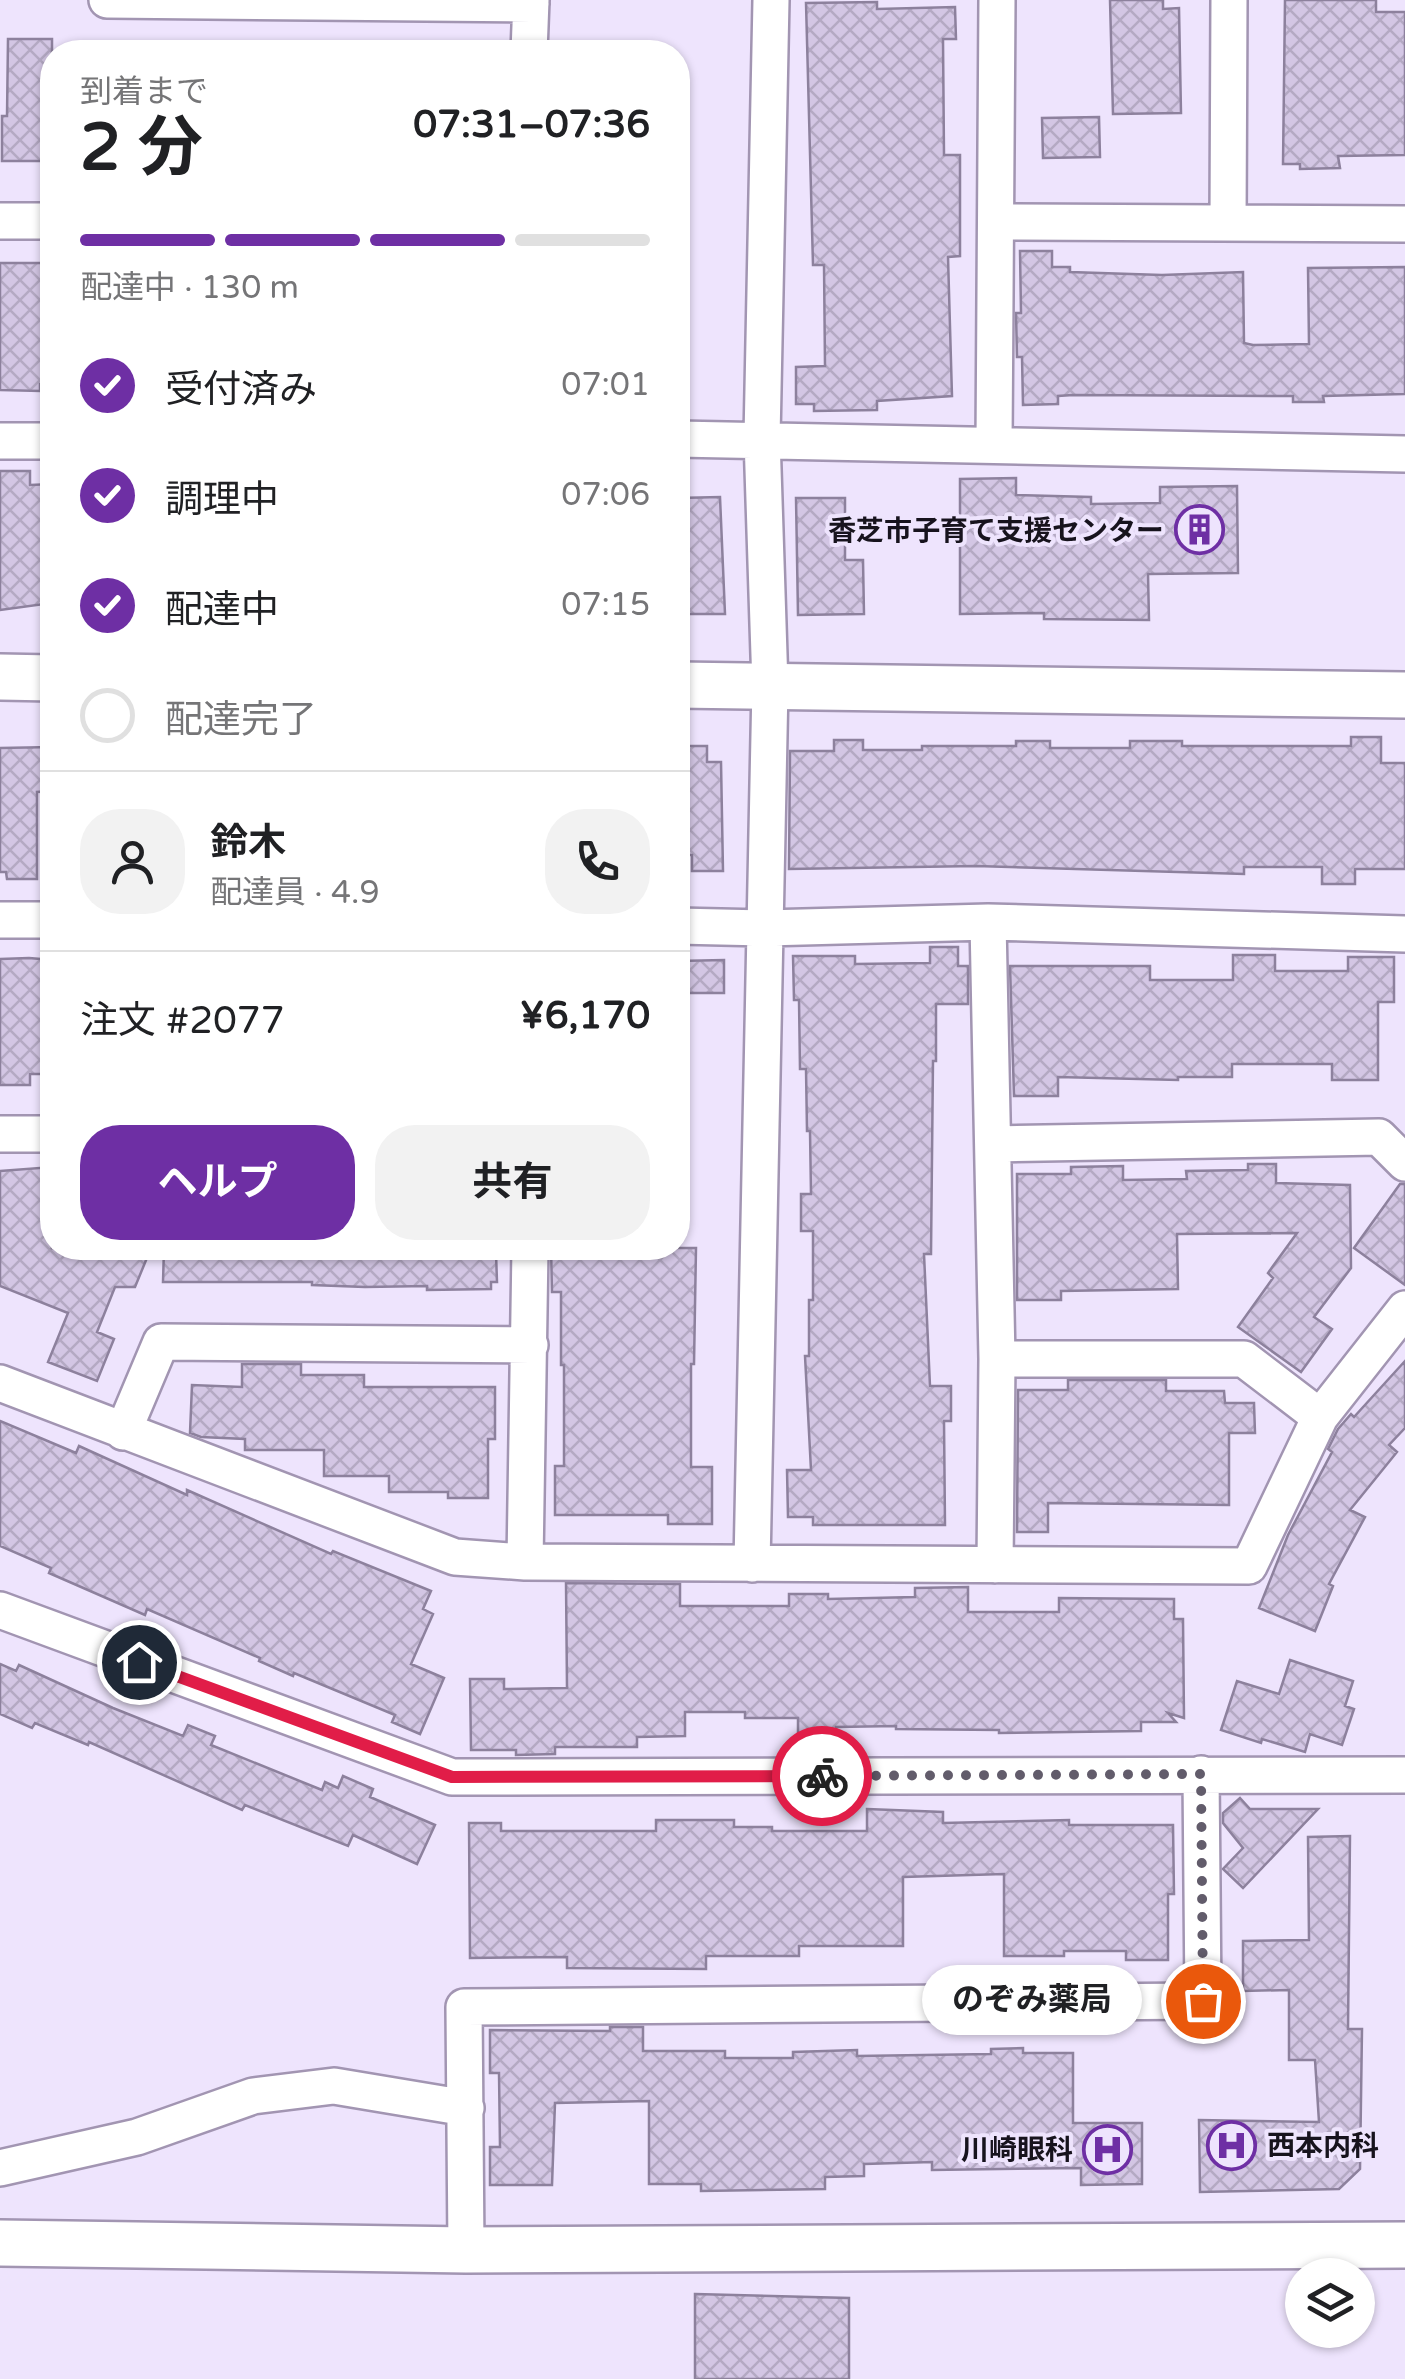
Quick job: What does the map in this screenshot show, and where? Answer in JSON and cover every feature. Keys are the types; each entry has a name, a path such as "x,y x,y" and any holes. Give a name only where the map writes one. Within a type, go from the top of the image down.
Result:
{"street":[{"path":"106,0 530,2 529,40"},
{"path":"752,1564 770,686 762,438 770,0"},
{"path":"994,444 997,0"},
{"path":"1228,223 1229,0"},
{"path":"0,221 40,222"},
{"path":"996,222 1405,224"},
{"path":"690,439 1405,454"},
{"path":"0,441 40,441"},
{"path":"0,678 40,678"},
{"path":"690,685 1405,695"},
{"path":"0,920 40,920"},
{"path":"988,922 997,1359 995,1565"},
{"path":"690,926 988,922 1405,934"},
{"path":"0,1134 40,1134"},
{"path":"994,1144 1379,1137 1405,1162"},
{"path":"525,1562 530,1260"},
{"path":"0,1382 455,1557 525,1562 1249,1566 1320,1417 1405,1309"},
{"path":"123,1432 161,1342 530,1345"},
{"path":"997,1359 1244,1359 1320,1417"},
{"path":"0,1610 452,1777 1405,1775"},
{"path":"466,2250 464,2007 1203,2001 1201,1774"},
{"path":"0,2168 138,2136 253,2096 334,2086 466,2108"},
{"path":"0,2244 466,2250 1405,2245"}],"building":[{"path":"1110,0 1163,0 1163,9 1179,8 1181,113 1113,114"},
{"path":"1285,0 1376,0 1376,12 1405,12 1405,155 1338,156 1340,168 1300,169 1300,164 1283,164"},
{"path":"877,2 877,9 955,7 956,39 943,39 944,155 960,155 960,256 948,257 952,396 877,401 877,410 814,411 814,404 796,404 796,367 825,366 824,265 813,265 806,3"},
{"path":"8,39 52,39 40,40 40,161 2,161 2,116 7,116"},
{"path":"1099,117 1100,157 1043,158 1042,118"},
{"path":"1020,251 1052,251 1052,267 1070,267 1070,272 1243,272 1244,343 1253,345 1309,344 1308,268 1405,267 1405,394 1323,396 1324,402 1293,402 1293,396 1073,395 1058,396 1058,404 1023,405 1016,313 1021,313"},
{"path":"0,263 40,263 40,391 0,390"},
{"path":"0,471 30,471 30,485 40,485 40,605 0,610"},
{"path":"1016,478 1016,495 1091,497 1091,504 1160,503 1160,487 1237,486 1238,573 1148,574 1149,620 1044,619 1044,613 960,614 960,479"},
{"path":"720,497 725,614 690,614 690,498"},
{"path":"796,498 845,498 845,560 863,560 864,614 798,615"},
{"path":"1351,737 1381,737 1381,763 1405,763 1405,869 1355,869 1355,884 1322,884 1322,867 1244,867 1244,874 976,866 789,869 790,751 834,751 834,740 863,740 863,750 922,750 922,746 1016,746 1016,741 1050,741 1050,748 1130,748 1130,741 1182,741 1182,746 1351,746"},
{"path":"690,746 707,746 707,762 721,762 723,871 692,871"},
{"path":"40,747 37,879 7,879 6,872 0,872 0,748"},
{"path":"930,947 958,947 958,966 968,966 968,1004 936,1004 931,1254 924,1254 930,1386 951,1386 951,1421 944,1421 945,1525 813,1525 813,1517 788,1517 787,1470 811,1470 805,1356 809,1356 809,1300 813,1300 813,1231 801,1231 801,1194 811,1194 810,1131 806,1069 800,1069 799,1000 794,1000 793,956 855,956 855,964 930,963"},
{"path":"1233,955 1275,955 1275,971 1348,971 1348,957 1394,957 1394,1002 1378,1002 1378,1080 1332,1080 1332,1064 1232,1064 1232,1077 1058,1077 1058,1096 1014,1096 1010,966 1150,966 1150,980 1233,980"},
{"path":"0,959 40,959 40,1074 30,1074 30,1085 0,1085"},
{"path":"724,960 724,993 690,993 690,961"},
{"path":"1248,1164 1276,1164 1276,1183 1350,1185 1351,1268 1314,1317 1332,1329 1301,1372 1238,1327 1273,1278 1268,1273 1297,1233 1177,1234 1178,1289 1061,1291 1061,1300 1017,1300 1017,1174 1071,1174 1071,1167 1123,1166 1123,1180 1187,1179 1186,1171 1248,1170"},
{"path":"40,1168 40,1260 146,1260 135,1287 115,1287 97,1332 114,1339 97,1381 48,1362 68,1313 0,1286 0,1171"},
{"path":"1400,1184 1405,1184 1405,1285 1354,1248"},
{"path":"690,1248 696,1248 691,1467 712,1467 712,1524 668,1524 668,1515 555,1515 555,1466 564,1466 564,1365 561,1292 552,1292 551,1260 690,1260"},
{"path":"164,1260 496,1260 497,1282 491,1282 491,1289 427,1290 427,1286 365,1287 312,1282 163,1282"},
{"path":"1405,1361 1405,1428 1389,1445 1397,1452 1350,1510 1365,1517 1329,1584 1333,1586 1315,1631 1259,1608 1288,1535 1332,1452 1328,1449 1338,1429"},
{"path":"242,1364 301,1364 301,1375 364,1375 364,1387 495,1387 495,1439 488,1439 488,1498 448,1498 448,1492 389,1492 389,1476 324,1476 324,1450 245,1450 245,1439 190,1433 192,1385 242,1387"},
{"path":"1068,1380 1166,1380 1166,1391 1224,1391 1225,1403 1254,1403 1255,1433 1229,1433 1229,1505 1048,1503 1048,1532 1017,1532 1018,1390 1068,1390"},
{"path":"0,1421 76,1453 79,1446 187,1495 187,1490 331,1554 333,1551 431,1591 423,1609 433,1614 411,1664 444,1678 420,1734 392,1722 395,1715 294,1673 293,1676 147,1609 145,1615 49,1573 51,1568 0,1546"},
{"path":"566,1583 680,1584 680,1606 789,1606 789,1594 828,1594 828,1599 915,1597 915,1588 968,1587 968,1612 1059,1612 1059,1598 1174,1599 1174,1619 1183,1619 1184,1718 1168,1713 1176,1722 1141,1722 1141,1731 999,1733 896,1726 836,1727 836,1735 798,1736 798,1718 745,1718 745,1712 685,1712 685,1736 637,1737 637,1747 555,1747 555,1754 516,1755 516,1750 471,1750 470,1679 504,1679 504,1689 567,1688"},
{"path":"1290,1660 1353,1681 1345,1706 1354,1709 1342,1745 1310,1734 1305,1752 1221,1730 1237,1681 1279,1694"},
{"path":"0,1664 16,1671 19,1665 183,1736 188,1725 215,1736 211,1745 322,1790 325,1782 338,1788 343,1776 373,1789 370,1797 435,1825 417,1864 353,1835 348,1846 245,1805 242,1810 89,1742 88,1745 35,1723 32,1728 0,1714"},
{"path":"1240,1798 1250,1809 1318,1809 1243,1888 1223,1869 1243,1848 1223,1823 1223,1813"},
{"path":"867,1809 943,1812 943,1823 1069,1820 1069,1825 1173,1825 1174,1894 1168,1894 1168,1960 1126,1960 1126,1951 1004,1956 1004,1874 903,1877 903,1946 799,1946 799,1956 706,1956 706,1969 567,1968 567,1957 470,1958 469,1823 501,1823 501,1831 656,1831 656,1820 734,1820 734,1827 772,1827 772,1831 867,1831"},
{"path":"1350,1836 1348,2029 1362,2029 1360,2169 1339,2189 1200,2192 1199,2120 1319,2122 1315,2060 1289,2060 1289,1990 1243,1991 1243,1941 1309,1940 1308,1837"},
{"path":"610,2027 643,2027 643,2051 725,2051 725,2058 793,2058 793,2052 857,2050 857,2056 991,2054 991,2049 1023,2048 1023,2053 1073,2053 1073,2123 1142,2123 1142,2184 1081,2185 1081,2168 932,2170 932,2162 864,2164 864,2176 825,2177 825,2189 701,2191 701,2184 649,2184 649,2101 555,2103 552,2185 490,2185 490,2147 500,2147 499,2073 490,2073 490,2030 610,2031"},
{"path":"695,2294 849,2298 849,2379 695,2379"}],"way so far":[{"path":"822,1776 1201,1774 1203,2001"}],"place":[{"name":"香芝市子育て支援センター","path":"1199,530"},
{"name":"のぞみ薬局","path":"1203,2001"},
{"name":"西本内科","path":"1232,2145"},
{"name":"川崎眼科","path":"1108,2149"}],"route":[{"path":"139,1662 452,1777 822,1776"}]}
